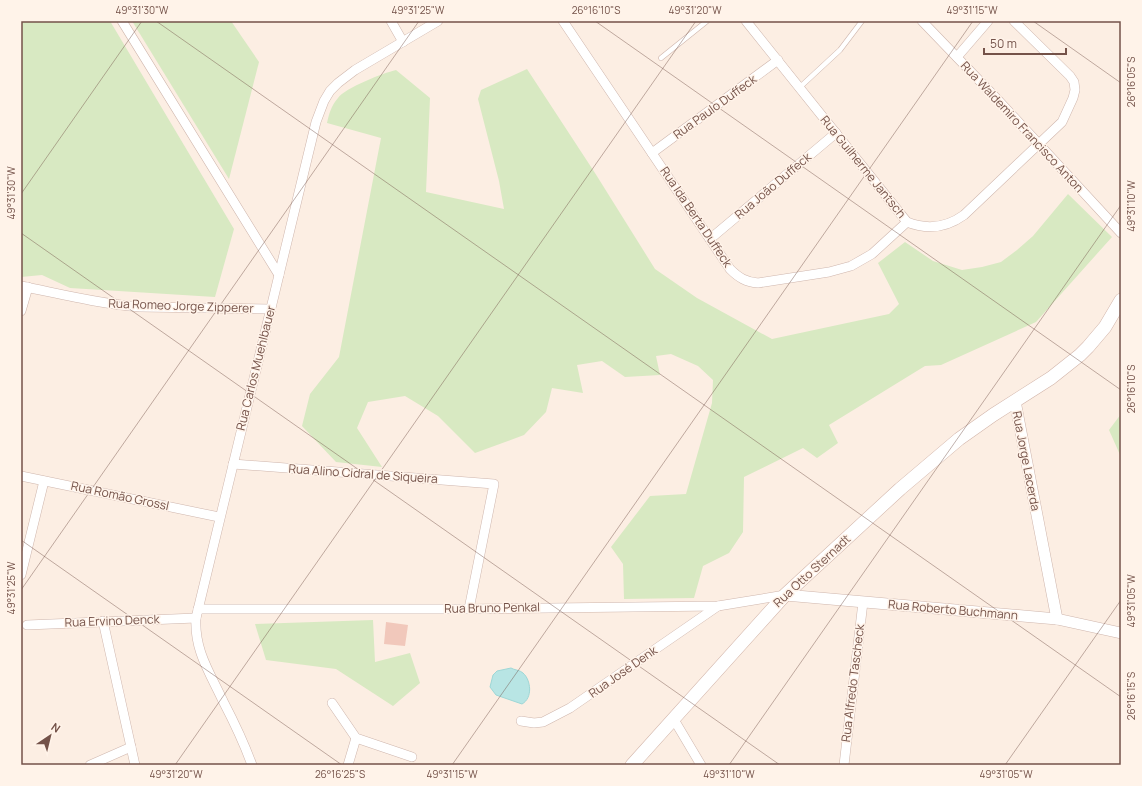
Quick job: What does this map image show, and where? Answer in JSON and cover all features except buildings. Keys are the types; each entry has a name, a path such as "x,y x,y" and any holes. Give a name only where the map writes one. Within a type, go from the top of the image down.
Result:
{"main road":[{"name":"Rua Jorge Lacerda","path":"1015,401 1051,378 1088,347 1105,327 1121,300"},
{"name":"Rua Otto Sternadt","path":"632,765 785,595 935,459 976,426 1015,401"}],"street":[{"path":"122,21 279,275"},
{"path":"391,21 403,42"},
{"name":"Rua Carlos Muehlbauer","path":"252,765 241,738 201,654 196,638 197,613 219,517 316,122 324,101 330,91 342,80 355,70 438,21"},
{"name":"Rua Ida Berta Duffeck","path":"563,21 730,269 741,279 758,283 829,272 851,266 872,254 907,222"},
{"name":"Rua Guilherme Jantsch","path":"746,21 907,222 916,226 929,227 947,225 956,221 1062,122 1073,98 1075,90 1074,82 1064,70 1014,21"},
{"name":"Rua Waldemiro Francisco Anton","path":"922,21 1039,144 1121,234"},
{"path":"957,57 988,21"},
{"name":"Rua Paulo Duffeck","path":"652,153 778,60"},
{"name":"Rua João Duffeck","path":"710,239 836,133"},
{"path":"21,311 24,287"},
{"name":"Rua Romeo Jorge Zipperer","path":"24,287 91,301 119,305 148,307 271,309"},
{"name":"Rua Jorge Lacerda","path":"1015,401 1057,619"},
{"name":"Rua Alino Cidral de Siqueira","path":"233,464 494,484 469,608"},
{"name":"Rua Romão Grossl","path":"21,476 219,517"},
{"path":"21,575 44,480"},
{"name":"Rua Roberto Buchmann","path":"785,595 1057,619 1121,633"},
{"name":"Rua Bruno Penkal","path":"197,613 469,608 718,606 785,595"},
{"name":"Rua Alfredo Tascheck","path":"844,765 863,602"},
{"name":"Rua José Denk","path":"521,721 534,723 543,722 570,708 718,606"},
{"name":"Rua Ervino Denck","path":"27,624 103,621 197,613"},
{"path":"103,621 135,765"},
{"path":"332,702 356,738 412,757"},
{"path":"673,718 701,765"},
{"path":"348,765 356,738"},
{"path":"90,765 131,747"}],"lane":[{"path":"661,58 707,21"},
{"path":"799,88 840,50 862,21"}],"green space":[{"path":"21,21 110,21 234,229 215,297 70,288 42,275 21,277"},
{"path":"132,21 231,21 259,62 229,179"},
{"path":"527,69 595,173 655,269 697,298 772,339 889,314 899,304 878,263 905,242 933,261 962,270 1001,262 1033,236 1068,194 1112,237 1036,322 941,365 925,366 829,425 838,443 817,458 803,448 744,477 743,532 729,553 703,566 694,598 624,599 623,564 611,547 650,496 686,494 712,403 713,380 698,366 671,354 656,356 660,375 625,377 602,361 577,365 583,393 552,388 546,412 524,435 475,453 438,416 405,396 368,402 357,428 382,467 336,462 302,426 310,394 339,357 381,138 327,123 334,104 342,94 348,90 382,74 396,70 430,98 426,192 504,209 499,181 478,99 481,90"},
{"path":"1121,414 1121,457 1109,430"},
{"path":"373,620 375,662 410,653 420,683 393,706 336,669 266,660 255,624"}],"water":[{"path":"511,668 523,673 528,680 530,689 528,698 522,704 496,695 490,687 493,675 497,671"}]}
